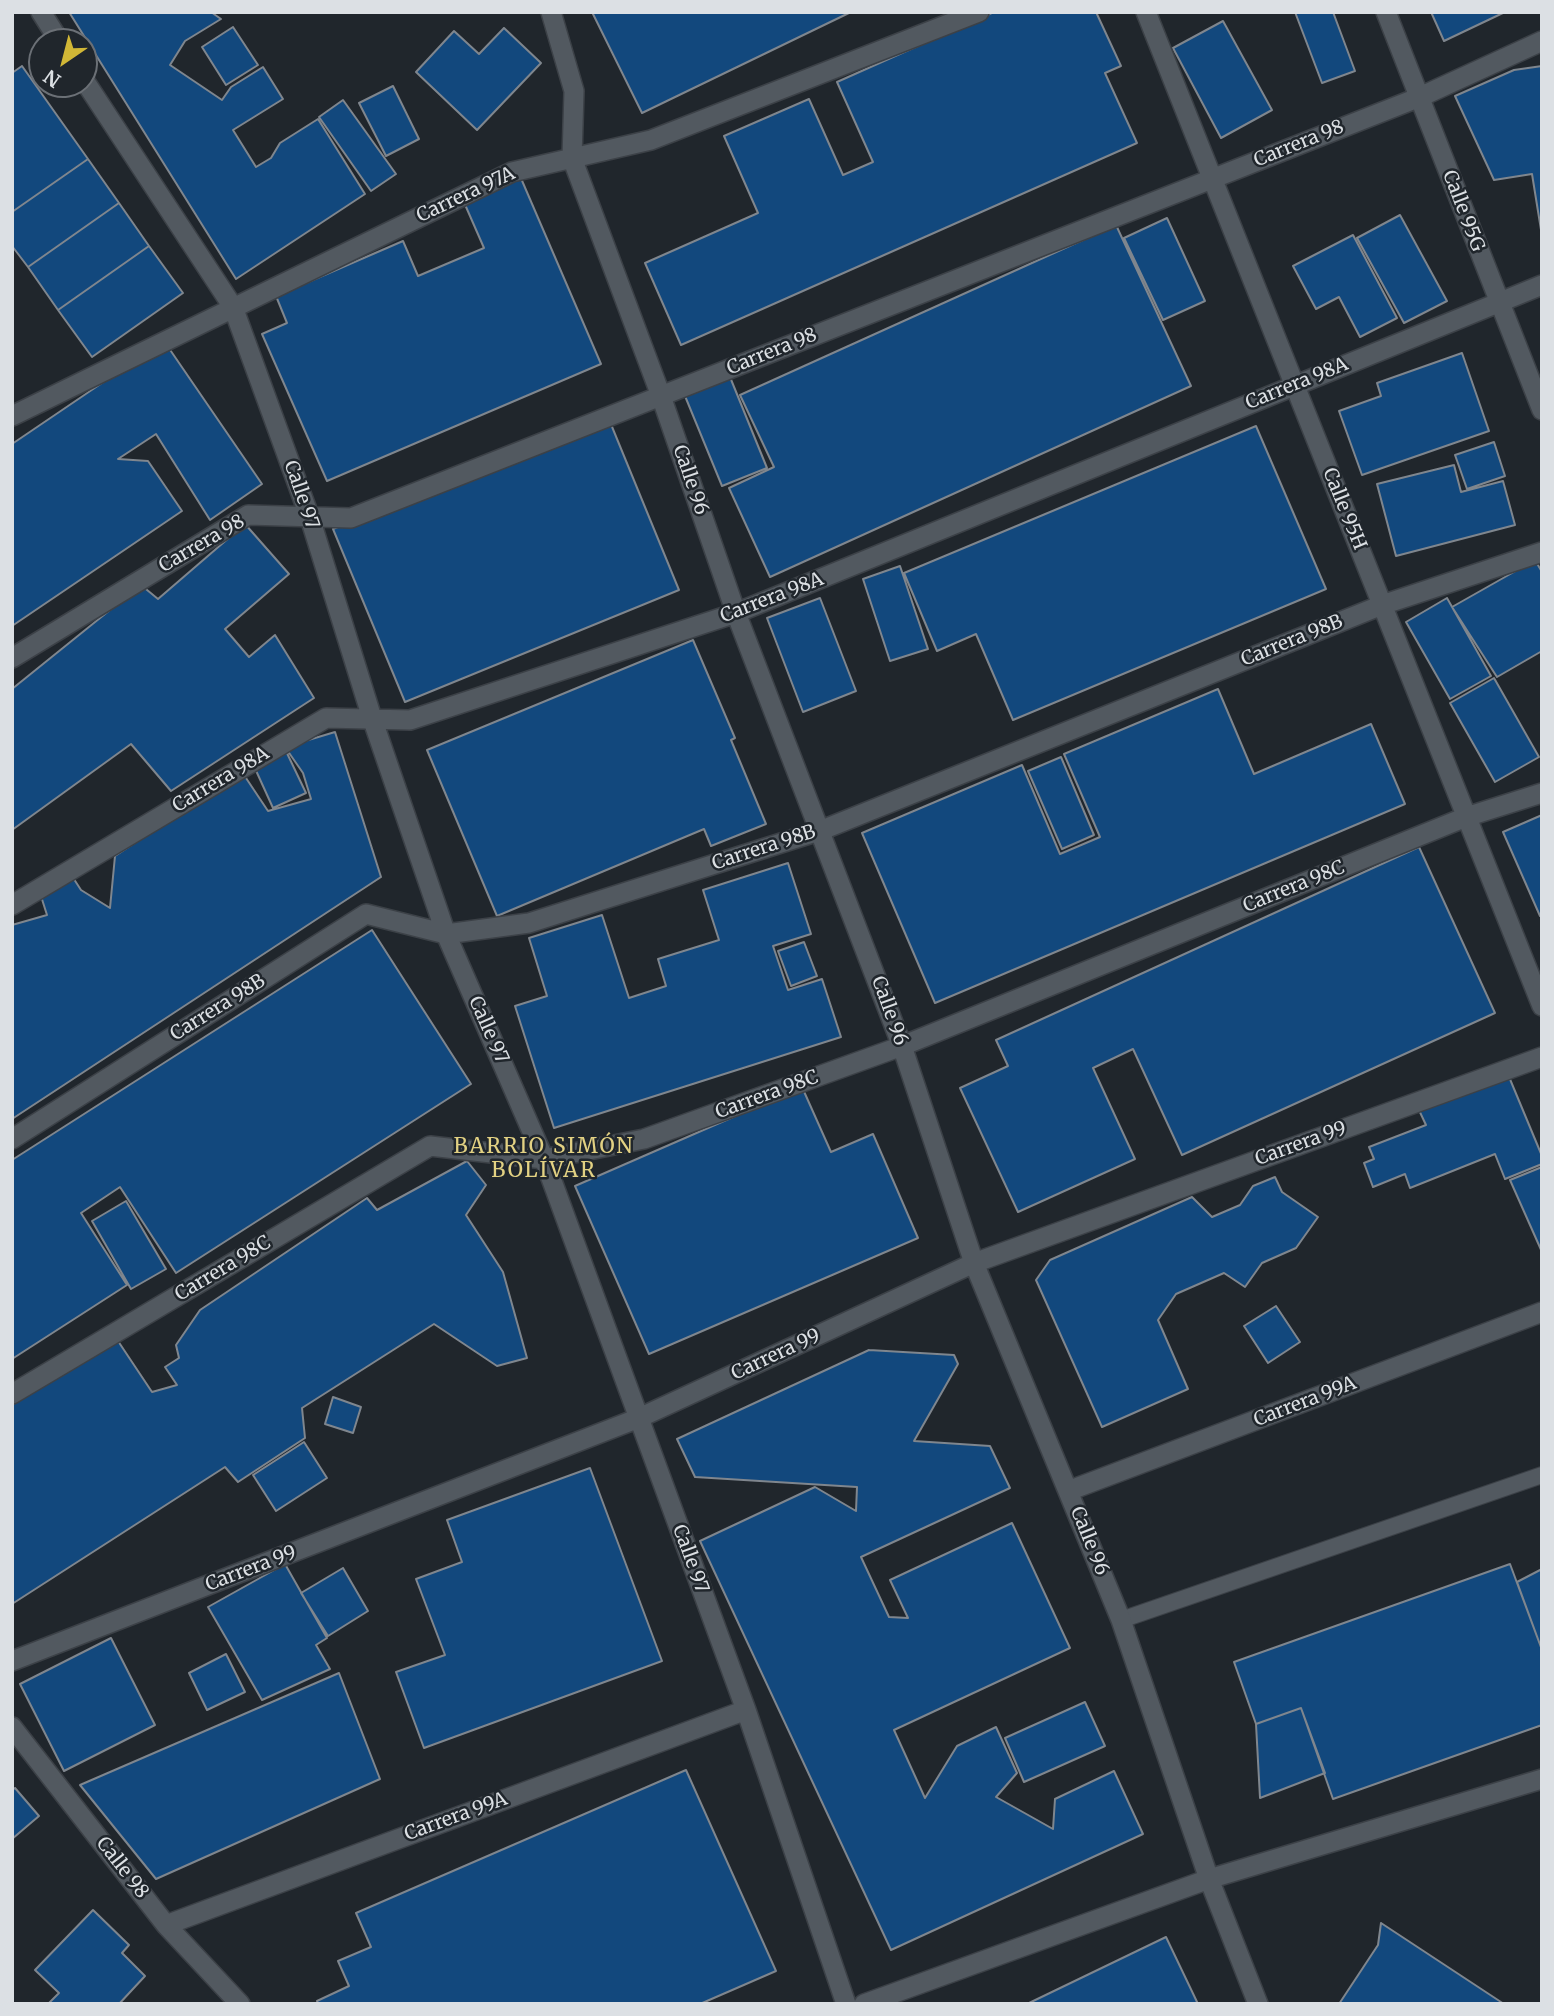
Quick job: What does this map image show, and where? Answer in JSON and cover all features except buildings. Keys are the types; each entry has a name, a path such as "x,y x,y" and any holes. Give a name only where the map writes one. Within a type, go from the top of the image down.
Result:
{"street":[{"path":"41,12 51,28"},
{"name":"Calle 96","path":"551,12 574,91 572,158 736,613 822,830 902,1046 974,1263 1121,1620 1209,1879 1258,2004"},
{"name":"Carrera 97A","path":"12,416 512,172 650,140 979,12"},
{"name":"Calle 95H","path":"1146,12 1542,1006"},
{"name":"Calle 95G","path":"1386,12 1542,410"},
{"name":"Carrera 98","path":"12,658 248,515 351,517 1420,97 1542,41"},
{"name":"Calle 97","path":"96,98 233,306 310,518 372,718 446,934 544,1159 746,1710 846,2004"},
{"name":"Carrera 98A","path":"12,905 326,718 410,720 736,613 1542,285"},
{"name":"Carrera 98B","path":"12,1139 366,914 446,934 529,923 822,830 1382,605 1542,552"},
{"name":"Carrera 98C","path":"12,1394 430,1146 544,1159 644,1139 902,1046 1466,817 1542,793"},
{"name":"Carrera 99","path":"12,1661 639,1418 974,1263 1542,1057"},
{"name":"Carrera 99A","path":"1068,1491 1542,1312"},
{"name":"Carrera 99A","path":"166,1925 746,1710"},
{"name":"Calle 98","path":"12,1727 166,1925 240,2004"},
{"path":"864,2004 1209,1879 1542,1779"}],"lane":[{"path":"1121,1620 1542,1475"}],"district":[{"name":"BARRIO SIMÓN BOLÍVAR","path":"544,1159"}]}
